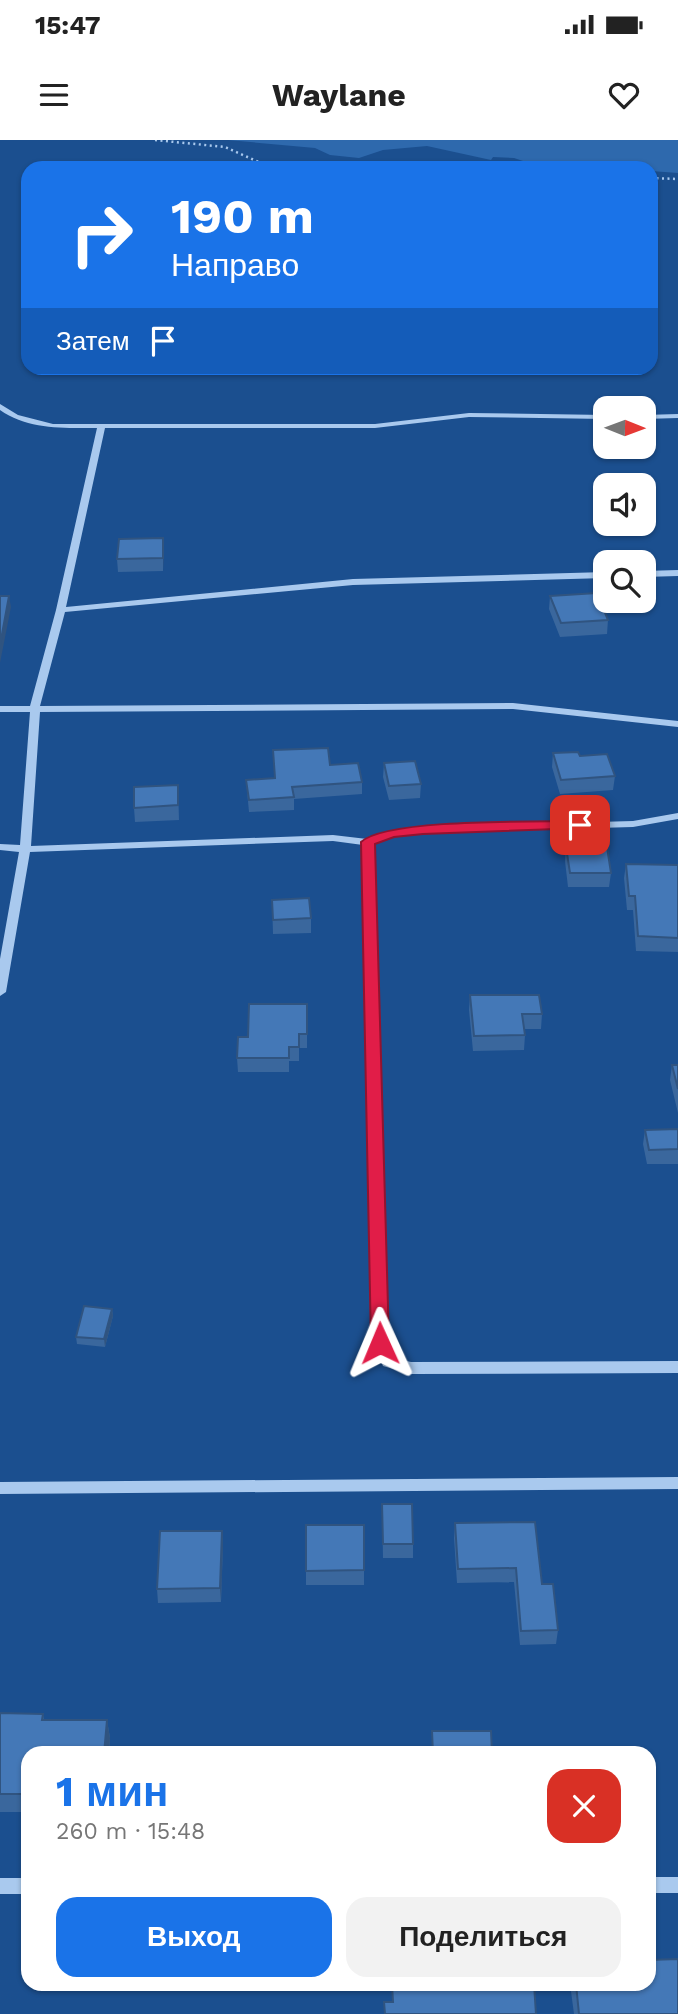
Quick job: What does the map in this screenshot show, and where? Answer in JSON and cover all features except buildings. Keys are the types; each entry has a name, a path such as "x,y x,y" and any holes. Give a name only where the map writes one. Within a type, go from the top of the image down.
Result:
{"street":[{"path":"0,406 15,417 32,423 101,427 375,426 469,415 593,417"},
{"path":"656,417 678,416"},
{"path":"0,992 25,849 35,707 61,610 101,427"},
{"path":"658,573 678,573"},
{"path":"658,573 678,582"},
{"path":"61,610 353,582 593,575"},
{"path":"0,709 513,706 678,724"},
{"path":"0,847 25,849 333,838 368,842 391,834 423,830 633,824 678,816"},
{"path":"368,842 380,1343 388,1362 411,1368 678,1367"},
{"path":"0,1488 678,1483"},
{"path":"656,1885 678,1885"},
{"path":"0,1886 21,1886"}],"path":[{"path":"155,140 225,147 256,161"},
{"path":"658,178 678,179"}],"shaded area":[{"path":"228,140 678,140 678,173 658,172 658,161 523,161 493,157 491,160 427,146 383,150 359,158 330,155 315,148"}],"route":[{"path":"380,1343 368,842 391,834 423,830 580,825"}]}
